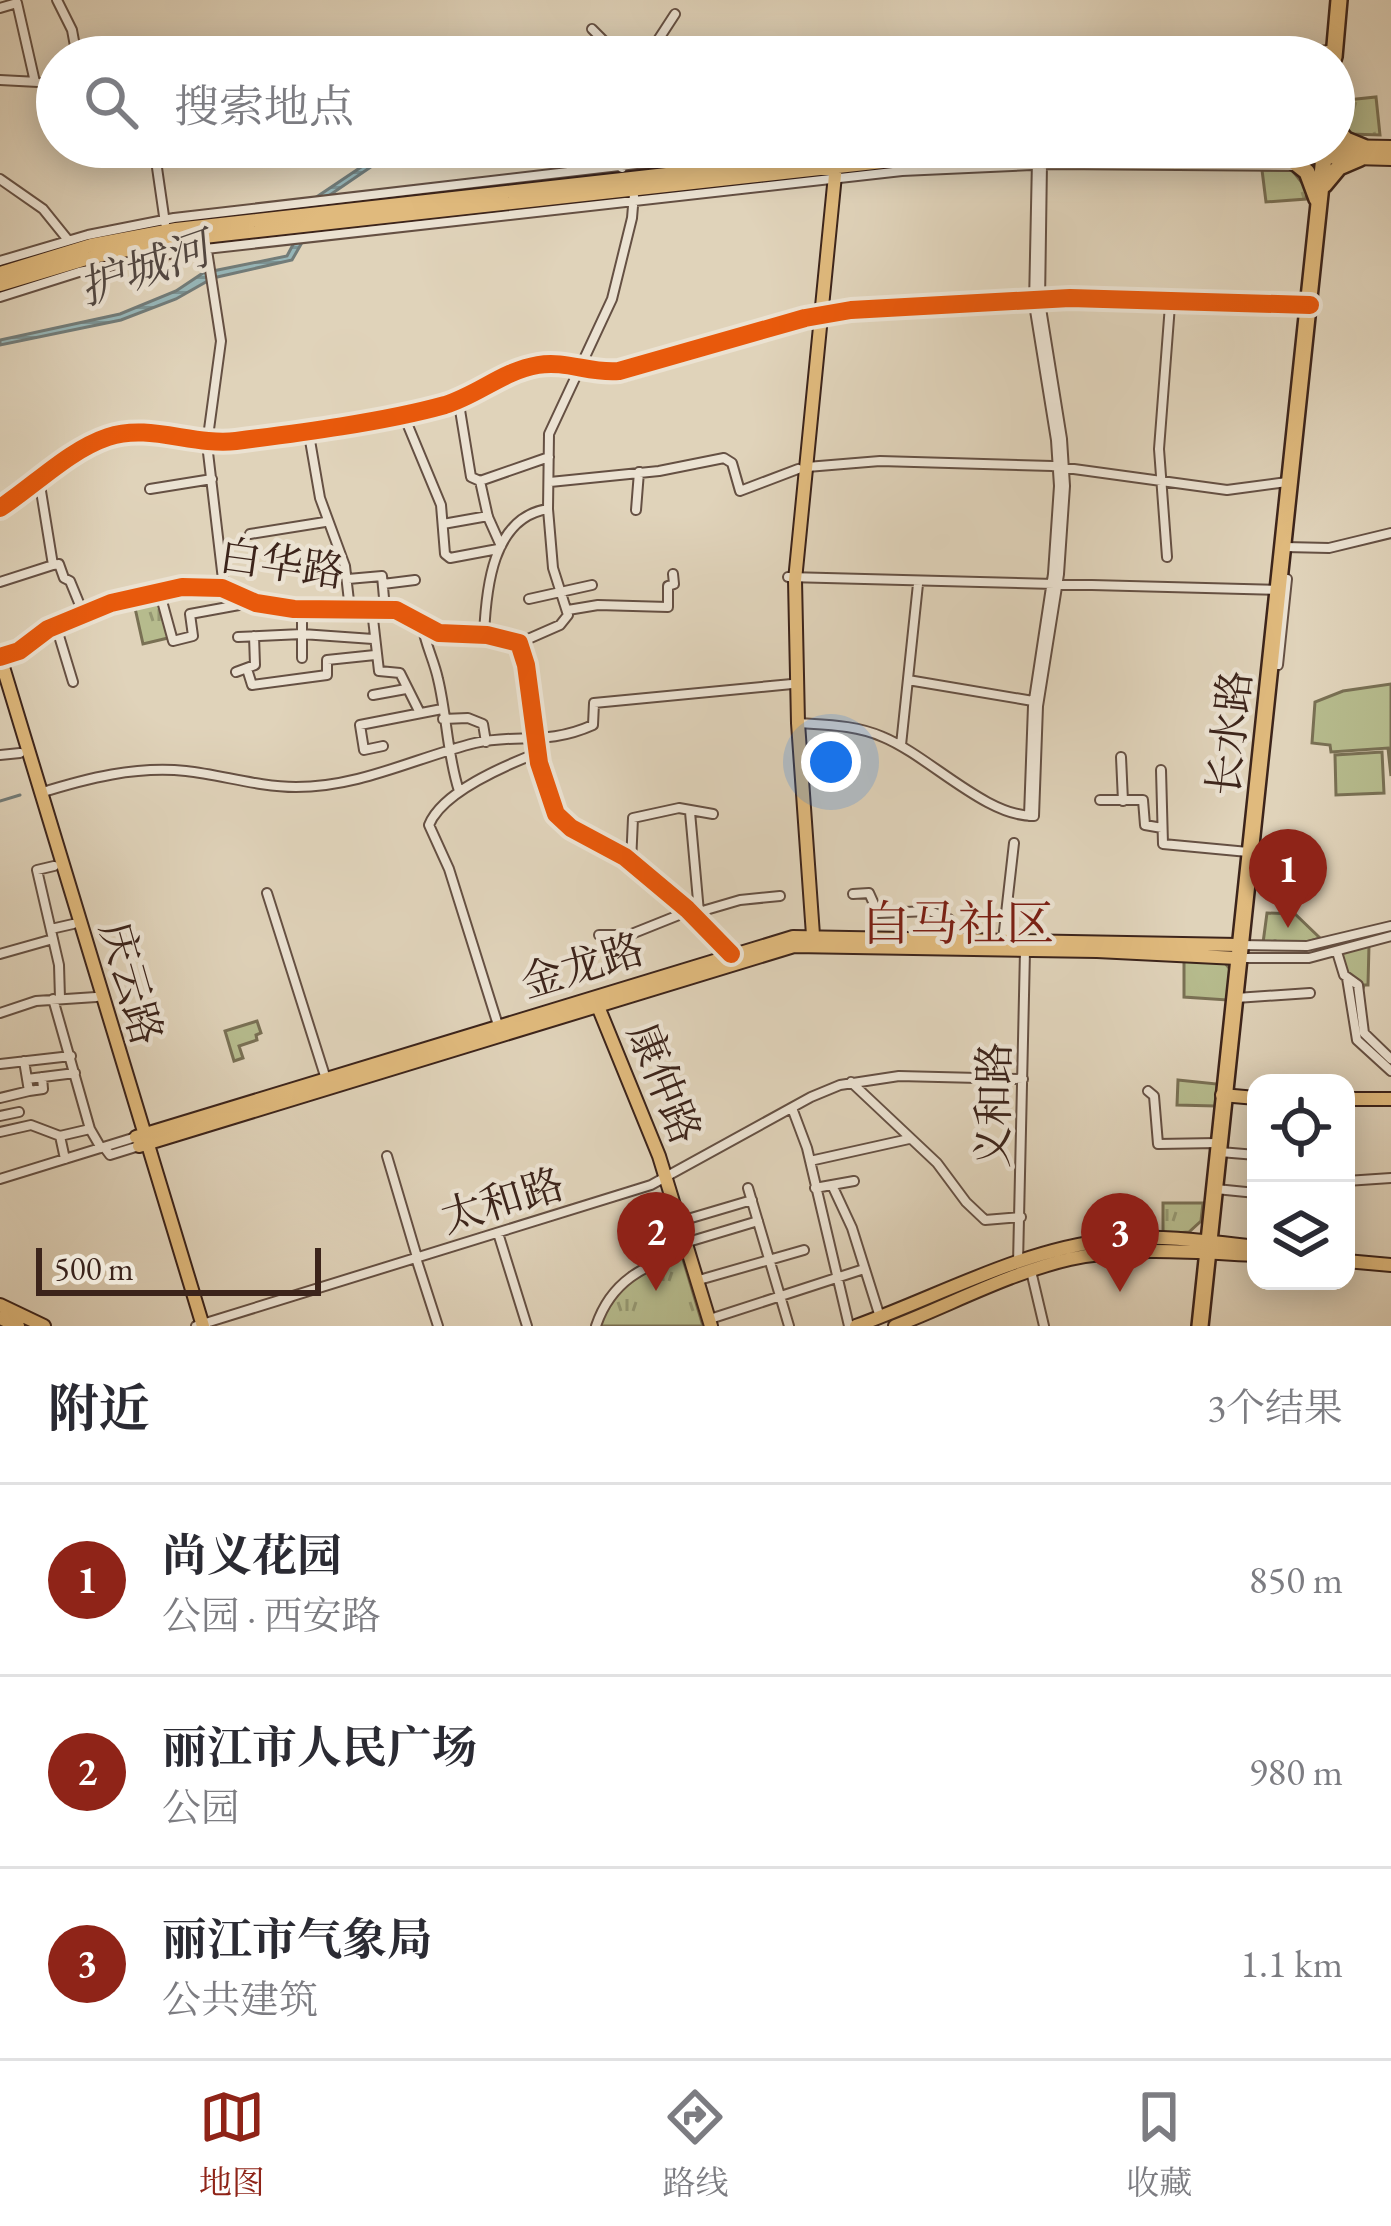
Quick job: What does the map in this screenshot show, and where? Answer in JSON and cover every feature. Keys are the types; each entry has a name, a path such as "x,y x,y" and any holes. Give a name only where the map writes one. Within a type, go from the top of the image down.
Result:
{"highway":[{"path":"1331,36 1336,0"},
{"path":"1355,147 1362,152 1355,156"},
{"path":"1302,168 1322,190 1339,168"},
{"name":"长水路","path":"1198,1326 1211,1253 1224,1091 1244,951 1248,852 1273,591 1323,168"},
{"name":"长水路","path":"1224,1091 1244,951 1273,591 1287,548 1307,307"},
{"name":"长水路","path":"1210,1223 1218,1148"}],"main road":[{"path":"1355,152 1391,147"},
{"path":"1362,152 1391,159"},
{"path":"0,285 111,253 740,168"},
{"path":"0,273 165,225 628,182 880,168"},
{"path":"798,723 792,684 792,579 832,171"},
{"path":"802,468 792,579 813,935"},
{"name":"庆云路","path":"0,657 141,1141"},
{"name":"庆云路","path":"0,684 199,1325"},
{"name":"金龙路","path":"141,1141 595,1005 777,940 813,935 1244,951"},
{"path":"733,958 807,944 1244,951"},
{"name":"金龙路","path":"141,1141 498,1025 733,958"},
{"name":"康仲路","path":"595,1005 681,1221 709,1324"},
{"path":"1224,1091 1247,1094"},
{"path":"1355,1096 1391,1096"},
{"name":"康仲路","path":"666,1180 709,1324"},
{"path":"1185,1245 1210,1223"},
{"path":"906,1319 1018,1262 1056,1250 1112,1239 1185,1245 1211,1253 1247,1251"},
{"path":"853,1326 880,1317 906,1319 1031,1271 1103,1253 1185,1245 1211,1253"},
{"path":"1355,1259 1391,1261"},
{"path":"0,1304 44,1326"},
{"path":"0,1318 18,1326"}],"street":[{"path":"57,0 73,36"},
{"path":"0,8 17,3 34,82 0,80"},
{"path":"660,36 675,14"},
{"path":"592,28 600,36"},
{"path":"0,261 68,240 165,225 157,168"},
{"path":"628,168 616,288 551,427 548,509 553,568 568,610 560,625 519,643 537,753 550,803 559,818 631,862 694,913 733,958"},
{"path":"628,182 690,168"},
{"path":"1032,816 1062,468 1037,301 1040,168"},
{"path":"0,179 43,209 68,240"},
{"path":"1244,951 1322,190"},
{"path":"0,297 206,242 221,351 207,443 224,588"},
{"path":"0,510 88,450 119,438 207,443 404,416 459,404 526,371 549,367 620,371 840,311 1037,301 1307,307"},
{"path":"816,319 1037,301 1307,307"},
{"path":"1167,557 1160,428 1170,304"},
{"path":"816,319 829,306 840,311"},
{"path":"306,431 445,405 535,365 580,369"},
{"path":"459,404 471,477 480,481 549,457"},
{"path":"404,416 440,502 447,557 499,547"},
{"path":"306,431 315,490 344,573 348,610"},
{"path":"306,431 318,490 348,578 348,610"},
{"path":"0,510 107,437 137,432 207,443"},
{"path":"550,482 727,458 740,491 802,468 880,461 1062,468 1227,490 1287,482"},
{"path":"636,510 639,472"},
{"path":"150,489 212,479"},
{"path":"480,481 499,547"},
{"path":"40,485 53,565"},
{"path":"484,635 487,591 499,547 530,513 548,509"},
{"path":"443,524 488,516"},
{"path":"250,534 325,522"},
{"path":"1287,548 1329,548 1391,533"},
{"path":"796,561 812,580"},
{"path":"0,583 59,564 84,615"},
{"path":"568,610 598,605 668,607 673,574"},
{"path":"348,578 382,576 385,609"},
{"path":"792,579 1054,586"},
{"path":"382,584 416,580"},
{"path":"795,600 812,580 1273,591"},
{"path":"901,746 918,584"},
{"path":"530,598 592,585"},
{"path":"1032,816 1033,701 1054,586"},
{"name":"白华路","path":"0,657 111,603 159,590 224,588 246,599 302,609 407,613 444,634 484,635 519,643"},
{"path":"159,590 173,641 194,636 190,614 239,605 246,599"},
{"path":"302,609 302,658"},
{"path":"372,610 379,671 400,673 421,713"},
{"path":"421,622 428,657 438,676 459,791"},
{"path":"56,626 73,682"},
{"path":"238,637 302,634 373,639"},
{"path":"236,672 256,664 254,636"},
{"path":"247,669 252,686 327,674 327,660 375,655"},
{"path":"908,680 1033,701"},
{"path":"40,793 96,776 147,770 195,772 282,787 320,787 486,742 535,741 592,726 594,703 792,684"},
{"path":"373,695 406,689"},
{"path":"383,746 364,749 360,725 421,713 482,724 486,742"},
{"path":"798,723 855,728 901,746 1006,812 1032,816"},
{"path":"0,755 20,753"},
{"path":"498,1025 448,868 429,829 440,805 459,791 537,753"},
{"path":"1121,757 1123,800"},
{"path":"1161,770 1162,844 1248,852"},
{"path":"1100,800 1143,800 1144,825 1162,829"},
{"path":"631,862 632,819 676,808 712,814"},
{"path":"690,811 694,913"},
{"path":"1003,940 1014,843"},
{"path":"54,866 37,870 59,964 57,999 90,1129 102,1148"},
{"path":"853,894 869,892 878,913 930,911 949,919 950,939"},
{"path":"267,893 326,1079"},
{"path":"599,935 629,935 740,900 780,896"},
{"path":"0,954 73,924"},
{"path":"1244,951 1317,944 1391,926"},
{"path":"1244,951 1288,960 1391,936"},
{"name":"义和路","path":"1018,1262 1025,949"},
{"path":"1336,952 1344,975 1361,995 1364,1033 1391,1059"},
{"path":"1347,979 1357,1040 1391,1071"},
{"path":"1236,998 1310,993"},
{"path":"0,1013 29,1002 96,997"},
{"path":"0,1064 70,1056"},
{"path":"24,1061 29,1091"},
{"path":"27,1079 75,1072"},
{"name":"太和路","path":"199,1325 666,1180 792,1108 851,1082 908,1076 1023,1079"},
{"path":"0,1098 44,1089 42,1077"},
{"path":"851,1082 942,1168 983,1219 1021,1217"},
{"path":"1148,1091 1154,1096 1158,1144 1247,1153"},
{"path":"792,1108 853,1326"},
{"path":"0,1116 19,1112"},
{"path":"0,1132 31,1126 60,1136 90,1129"},
{"path":"60,1136 65,1159"},
{"path":"810,1161 909,1139"},
{"name":"金龙路","path":"0,1179 141,1141"},
{"path":"386,1156 438,1326"},
{"path":"1355,1180 1391,1178"},
{"path":"815,1188 854,1181"},
{"path":"832,1185 880,1317"},
{"path":"748,1188 789,1326"},
{"path":"1216,1189 1247,1192"},
{"path":"681,1221 752,1200"},
{"path":"596,1326 604,1305 625,1280 687,1247 758,1221"},
{"path":"498,1233 527,1326"},
{"path":"699,1280 804,1250"},
{"path":"709,1324 865,1269"},
{"path":"1031,1271 1044,1326"}],"green space":[{"path":"1376,97 1380,135 1355,134 1355,99"},
{"path":"1262,170 1292,170 1307,189 1306,199 1266,202"},
{"path":"164,592 172,637 143,644 133,599"},
{"path":"1391,684 1391,776 1388,748 1331,752 1330,745 1312,743 1315,702 1343,691"},
{"path":"1382,752 1384,793 1336,795 1335,755"},
{"path":"1267,913 1295,914 1320,938 1300,944 1263,943"},
{"path":"1369,945 1368,985 1362,992 1345,974 1339,953"},
{"path":"1184,958 1224,962 1230,969 1227,1000 1184,997"},
{"path":"257,1021 261,1033 257,1040 239,1046 243,1058 234,1061 225,1031"},
{"path":"1178,1080 1217,1084 1215,1106 1177,1105"},
{"path":"1163,1203 1203,1203 1201,1221 1189,1232 1163,1234"},
{"path":"682,1256 703,1326 600,1326 614,1299 632,1281"}],"water":[{"path":"360,168 369,168 324,199 315,198"},
{"path":"296,239 304,239 292,260 213,278 176,299 121,320 0,345 0,340 120,314 176,291 203,273 287,256"}],"waterway":[{"path":"0,801 20,795"},
{"path":"1359,1025 1365,1042 1391,1063"}],"cycle path":[{"path":"0,508 79,450 124,433 220,442 369,422 445,405 538,365 619,371 805,318 851,310 1070,298 1310,305"},
{"path":"0,657 19,651 48,629 111,603 182,587 222,588 256,603 294,609 396,610 439,633 487,635 519,643 539,763 556,814 571,828 625,857 731,954"}],"place":[{"name":"尚义花园","path":"1288,928"},
{"name":"丽江市人民广场","path":"656,1291"},
{"name":"丽江市气象局","path":"1120,1292"}],"district":[{"name":"白马社区","path":"958,923"}],"water label":[{"name":"护城河","path":"144,268"}]}
